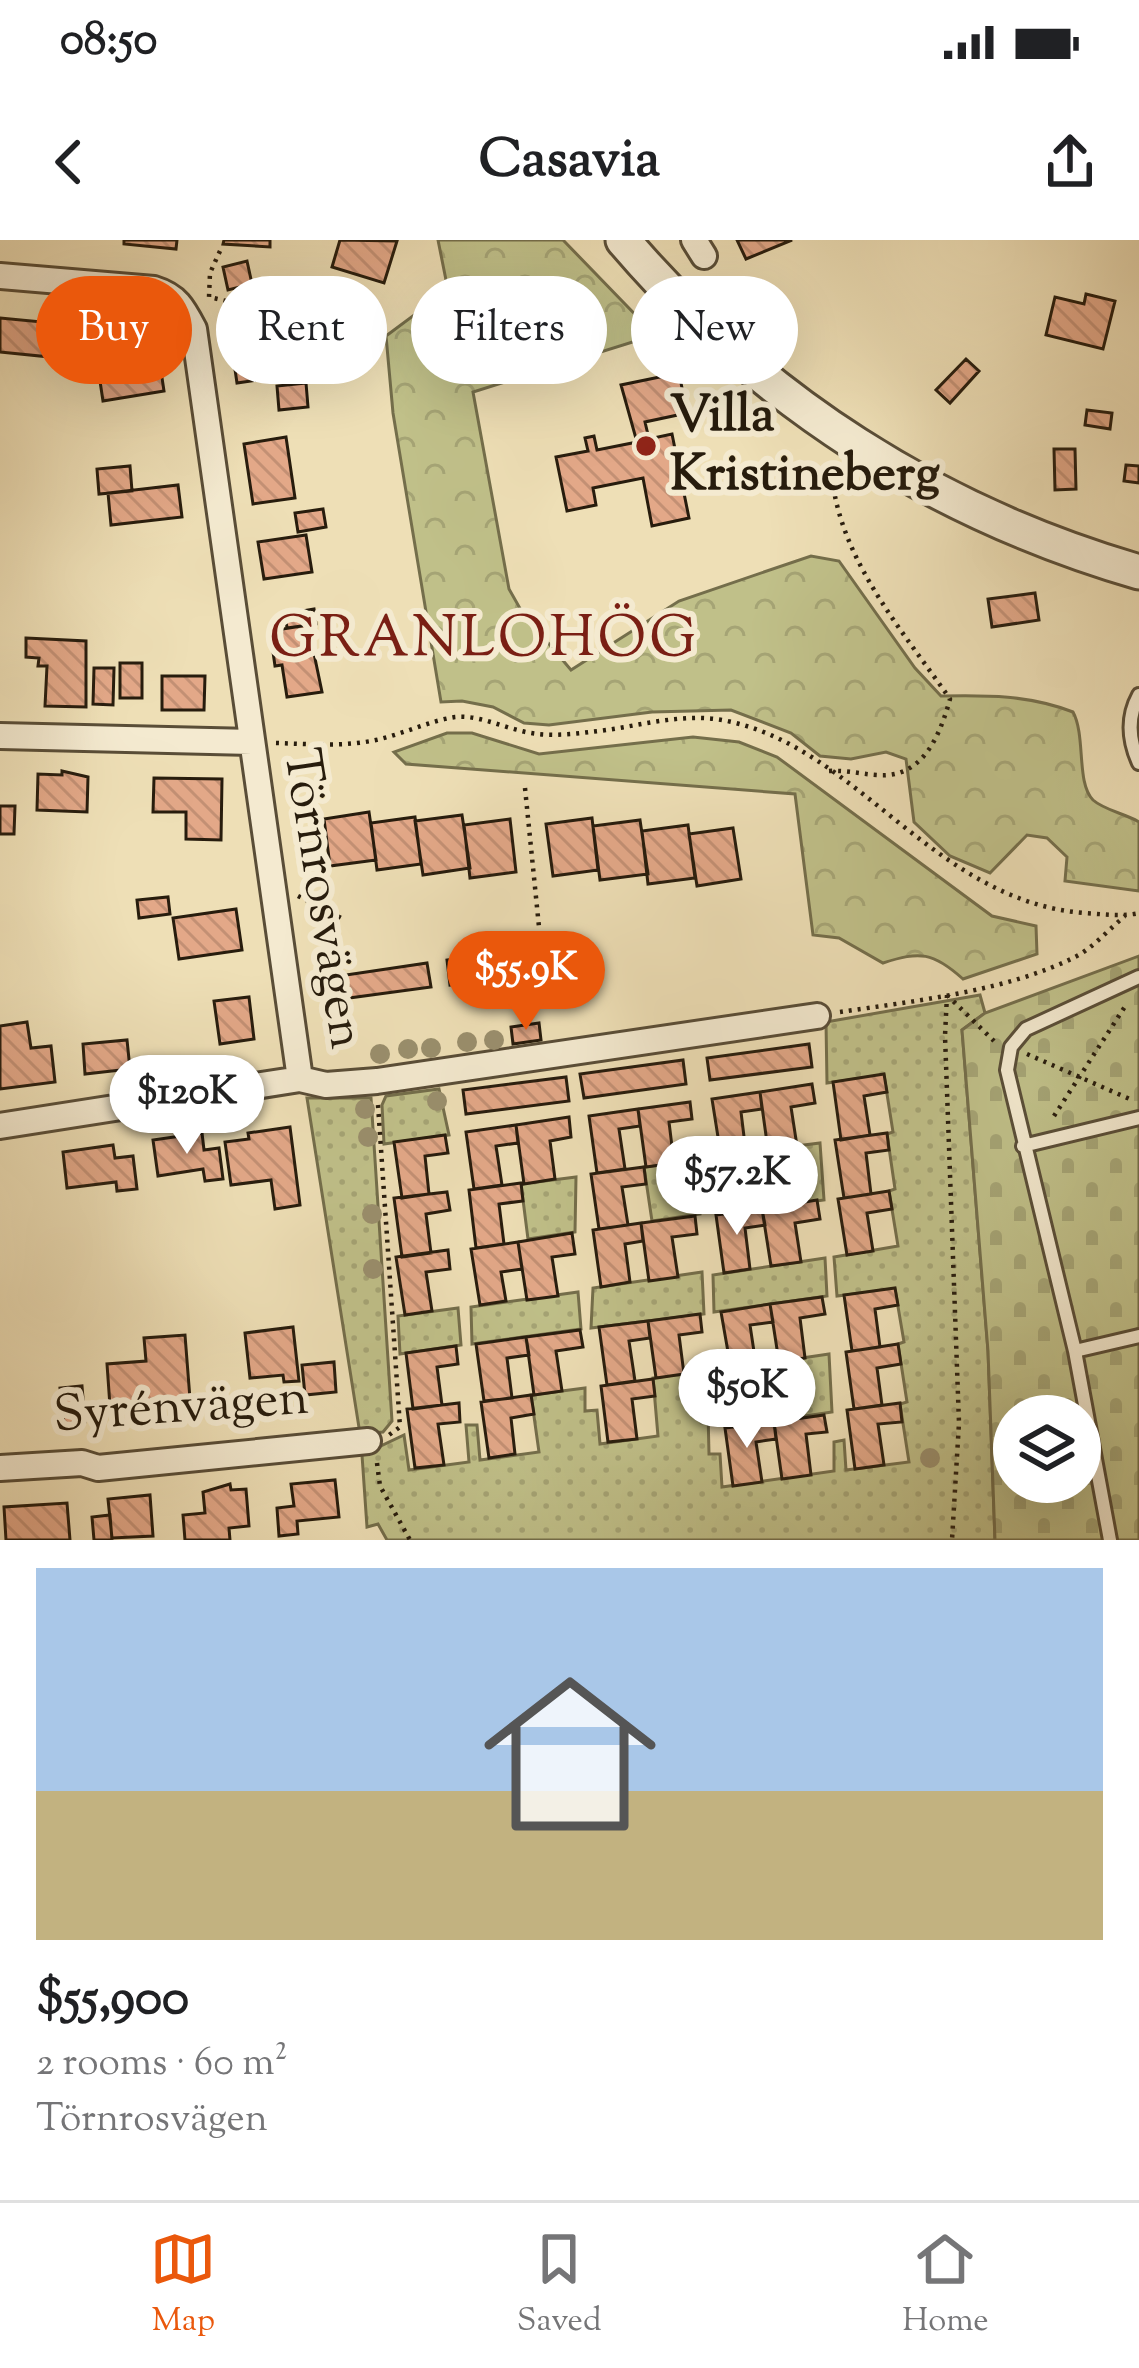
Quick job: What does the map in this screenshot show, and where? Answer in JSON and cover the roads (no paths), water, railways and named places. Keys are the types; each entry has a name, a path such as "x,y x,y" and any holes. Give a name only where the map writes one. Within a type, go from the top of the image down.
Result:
{"street":[{"path":"622,240 731,352 872,458 1004,524 1083,556 1139,572"},
{"name":"Törnrosvägen","path":"0,276 154,289 170,294 194,329 301,1079 326,1084 377,1081 817,1016"},
{"path":"0,736 252,742"},
{"path":"0,1126 301,1079"},
{"name":"Syrénvägen","path":"0,1468 82,1463 98,1468 368,1442"}],"lane":[{"path":"1139,695 1133,705 1130,744 1139,763"},
{"path":"1110,1540 1030,1144 1007,1070 1011,1048 1026,1029 1139,977"},
{"path":"1030,1144 1139,1118"},
{"path":"1075,1351 1139,1336"}],"place":[{"name":"Villa Kristineberg","path":"646,446"}],"district":[{"name":"GRANLOHÖG","path":"484,641"}]}
